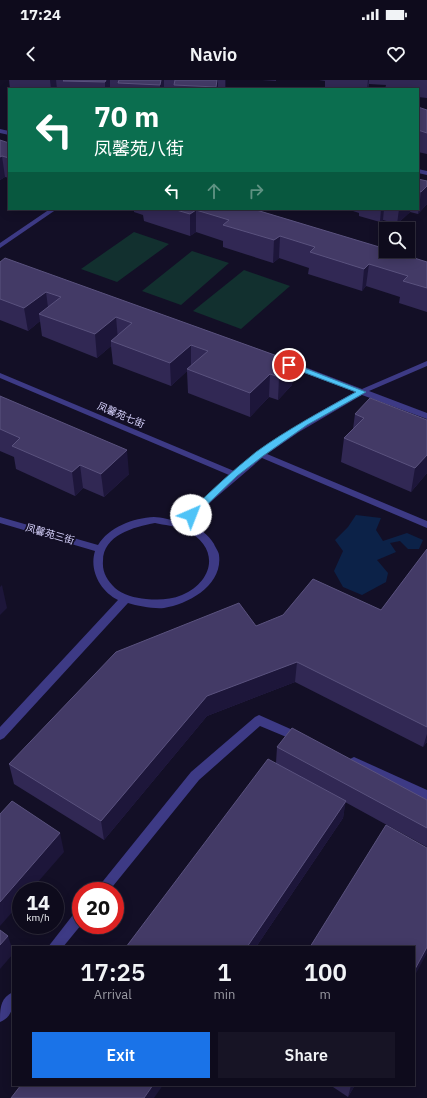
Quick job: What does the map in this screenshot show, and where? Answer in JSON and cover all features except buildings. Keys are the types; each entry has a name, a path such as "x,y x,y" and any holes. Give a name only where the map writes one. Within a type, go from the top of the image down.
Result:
{"street":[{"path":"0,246 53,210"},
{"path":"273,358 427,416"},
{"path":"182,524 234,474 260,454 320,414 362,392 427,363"},
{"name":"凤馨苑七街","path":"0,375 234,474"},
{"path":"260,454 427,526"},
{"name":"凤馨苑三街","path":"0,520 101,549"},
{"path":"154,520 182,524 191,527 205,537 213,549 216,563 211,577 200,589 184,598 165,604 144,603 125,599 112,591 102,580 97,569 98,554 101,549 105,541 119,530 135,523 154,520"},
{"path":"0,735 125,599"},
{"path":"108,882 194,776 259,720 310,743"},
{"path":"347,759 427,795"},
{"path":"56,946 72,926"},
{"path":"0,1015 12,1000"}],"green space":[{"path":"134,232 169,244 117,282 81,269"},
{"path":"192,251 229,263 181,305 142,291"},
{"path":"244,270 290,286 241,329 193,311"}],"water":[{"path":"356,515 381,518 376,530 383,541 407,533 423,540 419,549 408,549 400,541 390,543 396,552 377,560 388,573 386,582 362,595 343,587 334,571 343,551 335,540 348,527"}],"route":[{"path":"191,515 234,474 293,430 362,392 289,365"}]}
